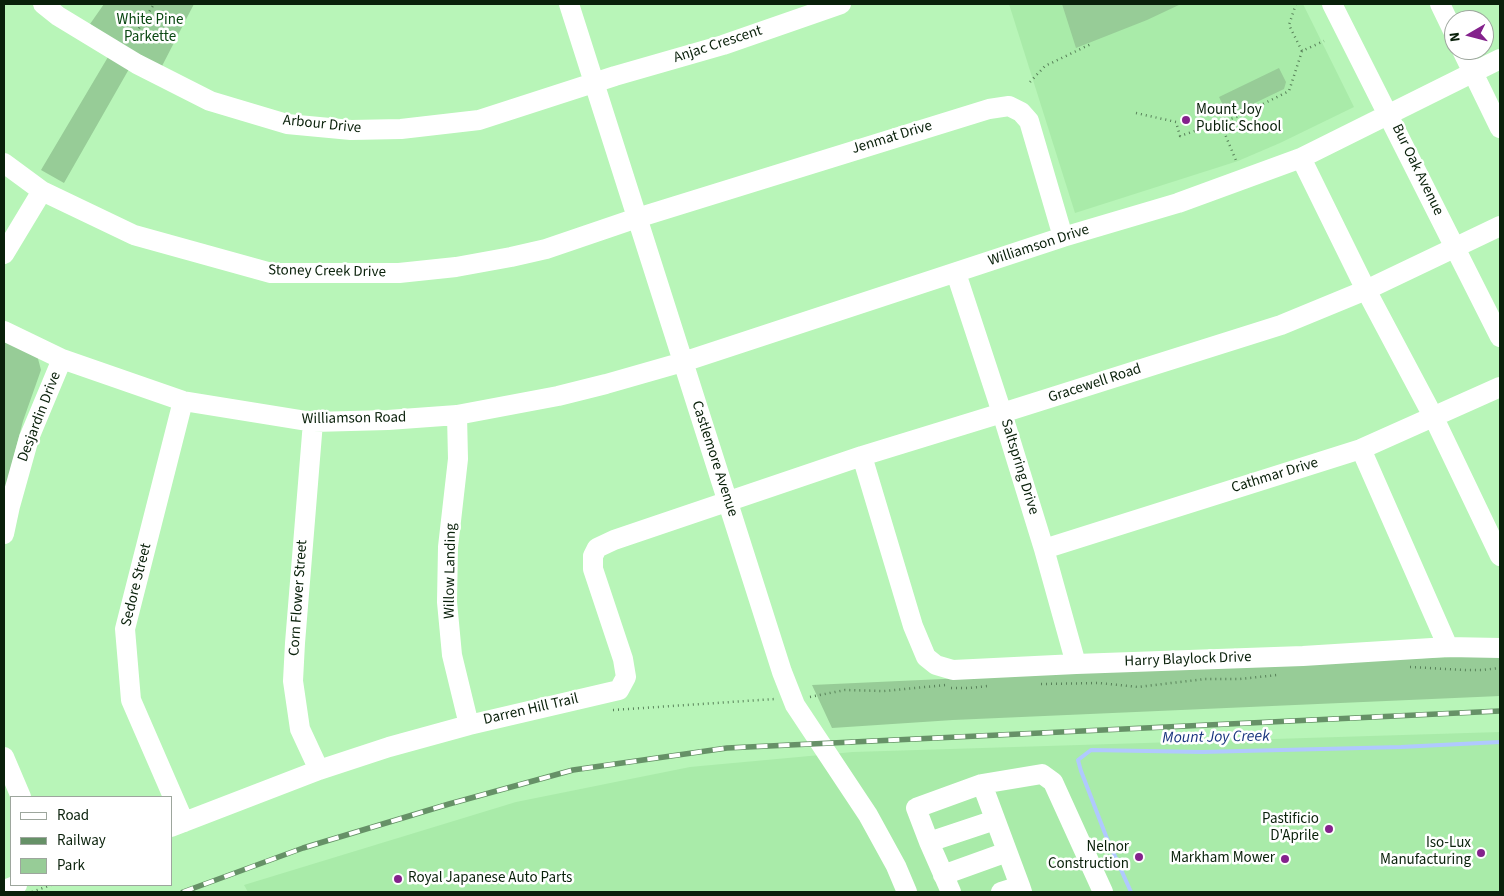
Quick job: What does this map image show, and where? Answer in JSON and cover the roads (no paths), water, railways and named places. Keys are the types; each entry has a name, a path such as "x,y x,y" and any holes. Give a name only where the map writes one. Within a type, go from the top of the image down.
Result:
{"street":[{"name":"Arbour Drive","path":"43,4 58,16 137,64 210,101 287,124 351,130 401,129 478,120 594,83"},
{"name":"Castlemore Avenue","path":"569,4 776,655 792,698 868,815 896,866 907,892"},
{"name":"Anjac Crescent","path":"594,83 723,45 841,4"},
{"name":"Bur Oak Avenue","path":"1332,4 1500,337"},
{"path":"1389,114 1500,59"},
{"path":"1467,60 1500,128"},
{"name":"Jenmat Drive","path":"637,218 980,111 1009,106 1021,112 1029,121 1063,237"},
{"name":"Williamson Drive","path":"683,362 1063,237 1178,203 1301,158 1389,114"},
{"path":"1301,158 1366,290 1434,418 1500,556"},
{"name":"Stoney Creek Drive","path":"4,163 42,191 134,235 271,273 398,273 456,267 546,249 637,218"},
{"path":"4,254 42,191"},
{"name":"Gracewell Road","path":"727,501 862,456 1281,325 1366,290 1500,226"},
{"name":"Saltspring Drive","path":"956,273 1044,549 1076,664"},
{"name":"Williamson Road","path":"4,331 62,359 183,401 314,422 388,420 457,415 568,394 683,362"},
{"name":"Desjardin Drive","path":"4,534 29,438 62,359"},
{"name":"Cathmar Drive","path":"1044,549 1362,449 1500,387"},
{"name":"Sedore Street","path":"167,796 131,700 125,629 183,401"},
{"name":"Willow Landing","path":"457,415 458,459 448,546 447,602 452,655 469,725"},
{"name":"Corn Flower Street","path":"314,422 295,643 294,681 300,729 319,770"},
{"path":"1362,449 1448,647"},
{"name":"Harry Blaylock Drive","path":"862,456 913,626 926,657 936,666 953,670 1303,656 1448,647 1500,648"},
{"name":"Darren Hill Trail","path":"178,825 319,770 389,747 469,725 619,690 626,677 623,659 593,569 593,556 597,548 614,540 727,501"},
{"path":"4,757 21,796"},
{"path":"1007,852 947,884 916,808 982,784 1042,774 1052,782 1103,892"},
{"path":"982,784 1007,852 1014,890"},
{"name":"Sedore Street","path":"172,809 178,825"},
{"path":"929,842 995,820"}],"waterway":[{"name":"Mount Joy Creek","path":"1131,892 1106,836 1081,771 1078,760 1091,750 1202,752 1401,747 1500,742"}],"railway":[{"path":"183,892 303,848 449,804 573,770 727,748 1500,711"}],"place":[{"name":"Mount Joy Public School","path":"1186,120"},
{"name":"Pastificio D'Aprile","path":"1329,829"},
{"name":"Iso-Lux Manufacturing","path":"1481,853"},
{"name":"Nelnor Construction","path":"1139,857"},
{"name":"Markham Mower","path":"1285,859"},
{"name":"Royal Japanese Auto Parts","path":"398,879"}],"park label":[{"name":"White Pine Parkette","path":"150,30"}]}
